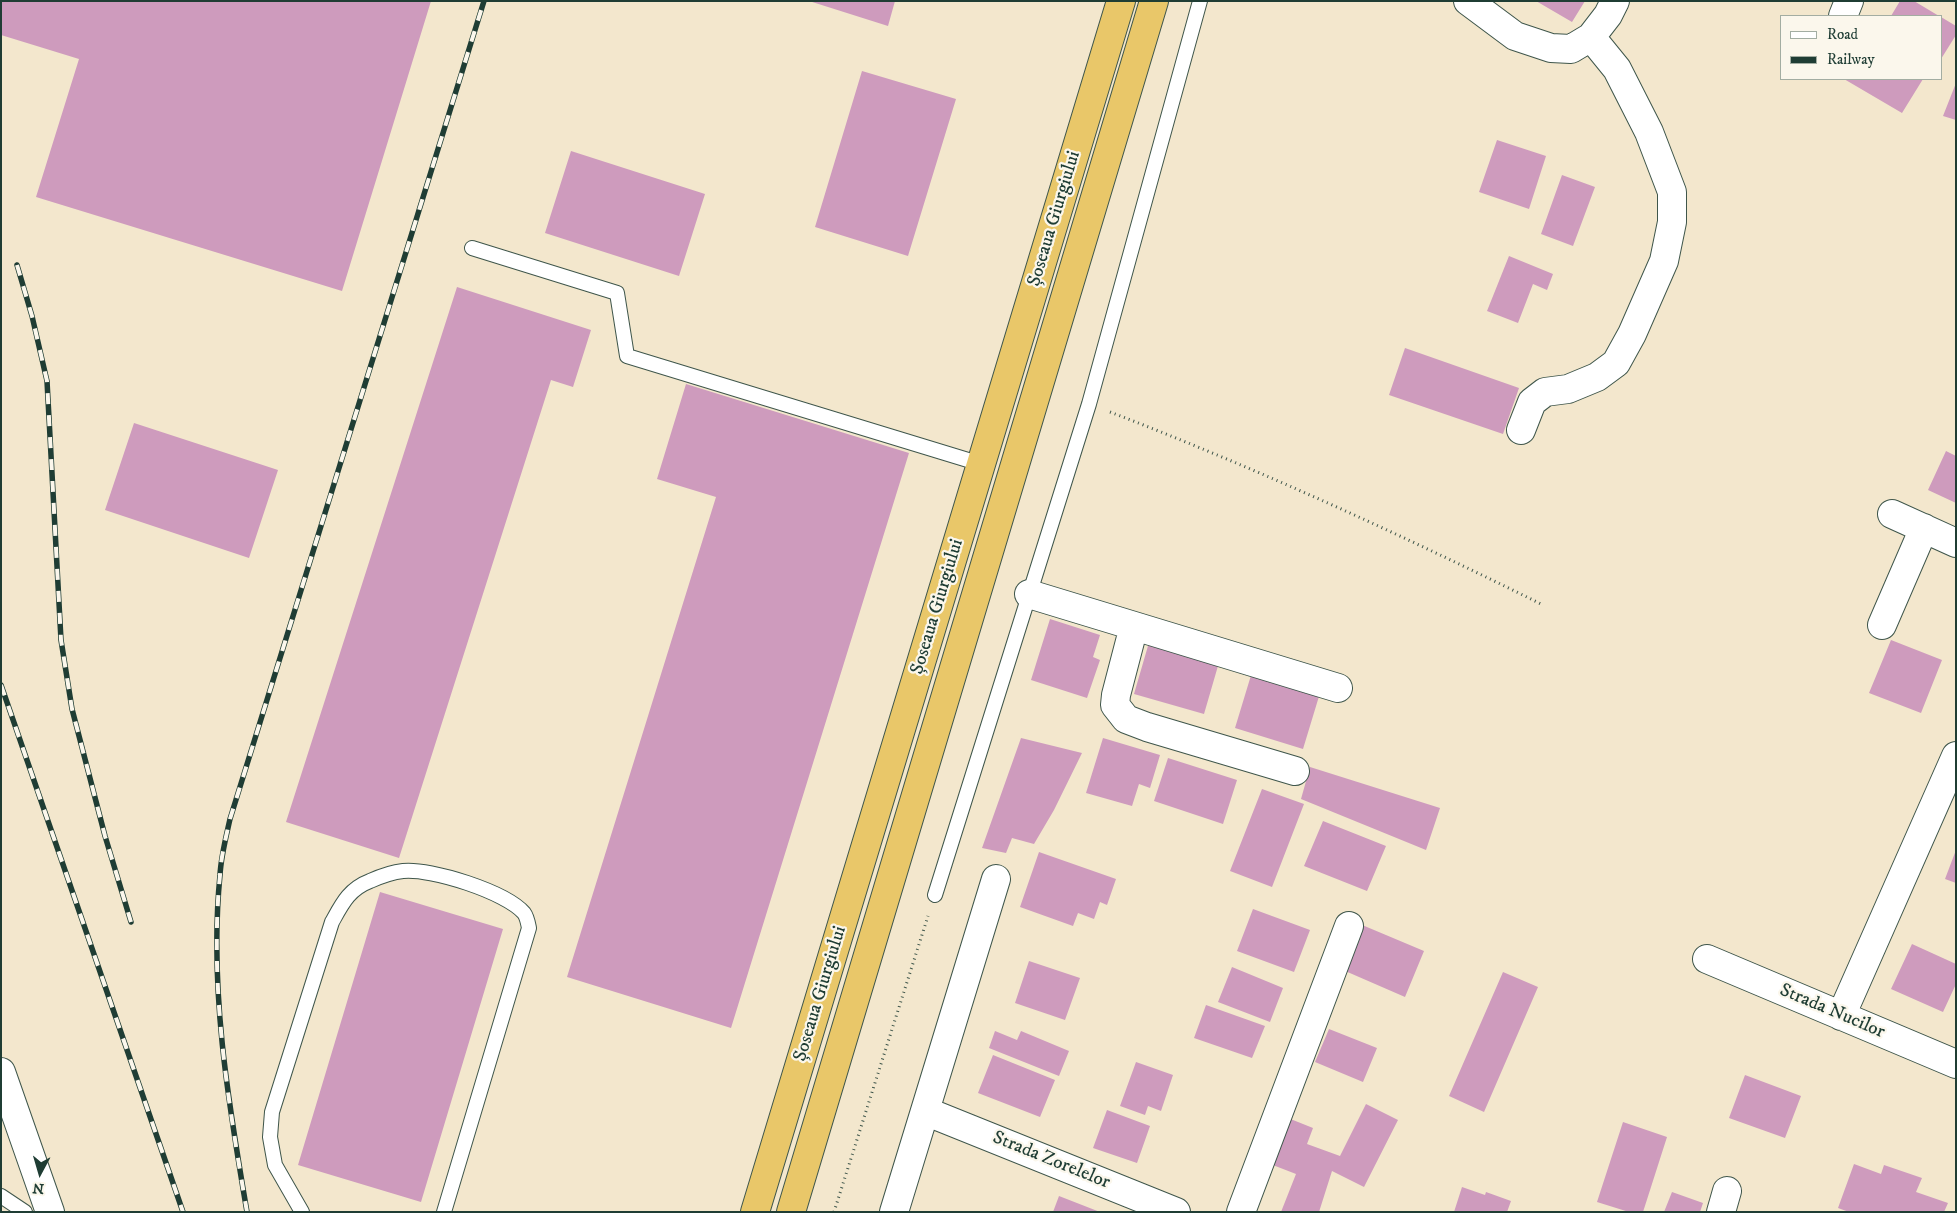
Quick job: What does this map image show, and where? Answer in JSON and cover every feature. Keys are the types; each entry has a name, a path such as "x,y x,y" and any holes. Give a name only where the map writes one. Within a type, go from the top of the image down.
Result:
{"highway":[{"name":"Șoseaua Giurgiului","path":"755,1212 1121,1"},
{"name":"Șoseaua Giurgiului","path":"791,1212 1154,1"}],"street":[{"path":"1468,1 1515,36 1551,48 1571,49 1591,37 1608,15 1615,1"},
{"path":"1843,15 1849,1"},
{"path":"1521,430 1532,402 1546,392 1568,389 1597,377 1616,363 1632,334 1664,260 1672,222 1672,192 1649,132 1617,69 1591,37"},
{"path":"1892,514 1956,544"},
{"path":"1882,625 1924,528"},
{"path":"1029,594 1338,688"},
{"path":"1134,626 1115,705 1126,719 1295,771"},
{"path":"1841,1016 1956,756"},
{"path":"894,1212 996,879"},
{"path":"1241,1212 1348,926"},
{"name":"Strada Nucilor","path":"1707,959 1956,1064"},
{"path":"1,1072 50,1212"},
{"name":"Strada Zorelelor","path":"925,1110 1176,1212"}],"lane":[{"path":"935,895 1088,404 1200,1"},
{"path":"472,248 617,293 626,356 981,464"},
{"path":"302,1212 275,1165 270,1137 272,1112 332,922 346,896 369,881 404,871 438,874 488,890 514,905 525,915 529,928 444,1212"},
{"path":"1,1196 25,1212"}],"path":[{"path":"1088,404 1223,459 1370,523 1446,557 1543,605"},
{"path":"834,1212 935,895"}],"building":[{"path":"1,1 431,1 342,291 36,197 79,59 1,35"},
{"path":"809,1 895,1 888,26"},
{"path":"1536,1 1585,1 1572,22"},
{"path":"1900,1 1914,1 1937,15 1892,15"},
{"path":"1942,18 1956,26 1956,35 1942,57"},
{"path":"862,71 956,99 908,256 815,227"},
{"path":"1846,80 1922,80 1902,113"},
{"path":"1956,83 1956,120 1943,116"},
{"path":"1497,140 1546,156 1529,209 1479,192"},
{"path":"571,151 705,194 679,276 545,233"},
{"path":"1562,175 1595,187 1573,246 1541,234"},
{"path":"1509,256 1553,274 1547,290 1533,284 1518,323 1487,311"},
{"path":"457,287 591,330 573,387 551,380 399,858 286,822"},
{"path":"1405,348 1519,388 1503,434 1389,395"},
{"path":"686,384 909,453 731,1028 567,977 716,497 657,479"},
{"path":"134,423 278,470 249,558 105,510"},
{"path":"1946,451 1956,456 1956,503 1928,490"},
{"path":"1050,619 1100,635 1093,657 1100,660 1087,698 1031,680"},
{"path":"1150,639 1220,659 1204,714 1134,694"},
{"path":"1891,640 1942,660 1921,713 1869,693"},
{"path":"1252,672 1320,693 1303,749 1235,728"},
{"path":"1021,738 1082,753 1054,810 1034,844 1012,838 1006,853 982,848"},
{"path":"1103,738 1160,755 1150,788 1139,784 1132,806 1086,793"},
{"path":"1168,758 1237,780 1223,824 1154,801"},
{"path":"1310,767 1440,808 1426,850 1301,799"},
{"path":"1262,789 1304,804 1272,887 1230,871"},
{"path":"1323,821 1386,846 1367,891 1304,866"},
{"path":"1956,850 1956,883 1945,879"},
{"path":"1039,852 1116,879 1107,905 1100,902 1094,919 1078,913 1073,926 1020,907"},
{"path":"380,892 503,929 421,1202 298,1165"},
{"path":"1253,909 1310,930 1294,972 1237,951"},
{"path":"1355,922 1424,951 1405,997 1336,967"},
{"path":"1912,944 1956,964 1956,984 1943,1012 1891,989"},
{"path":"1029,961 1080,978 1065,1020 1015,1003"},
{"path":"1232,967 1283,988 1270,1022 1218,1002"},
{"path":"1503,972 1538,987 1484,1112 1449,1096"},
{"path":"1206,1005 1265,1026 1252,1058 1194,1038"},
{"path":"1329,1029 1377,1048 1363,1082 1315,1062"},
{"path":"995,1031 1017,1040 1021,1031 1069,1051 1059,1076 989,1048"},
{"path":"993,1055 1055,1080 1040,1117 978,1093"},
{"path":"1136,1062 1173,1075 1161,1111 1148,1106 1145,1115 1120,1106"},
{"path":"1745,1075 1801,1096 1785,1138 1729,1118"},
{"path":"1366,1104 1398,1120 1364,1187 1332,1171 1319,1212 1281,1212 1296,1174 1265,1162 1283,1116 1313,1128 1307,1144 1340,1156"},
{"path":"1107,1110 1150,1126 1137,1163 1093,1148"},
{"path":"1623,1122 1667,1137 1643,1212 1629,1212 1597,1202"},
{"path":"1854,1164 1881,1174 1884,1165 1922,1178 1916,1192 1948,1203 1944,1212 1849,1212 1838,1208"},
{"path":"1462,1187 1485,1195 1486,1192 1511,1201 1507,1212 1454,1212"},
{"path":"1672,1192 1703,1203 1700,1212 1664,1212"},
{"path":"1059,1196 1100,1212 1053,1212"}],"railway":[{"path":"247,1212 227,1086 219,1002 217,917 224,847 230,819 484,1"},
{"path":"17,265 32,316 47,381 61,640 72,709 105,836 131,922"},
{"path":"1,685 183,1212"}]}
